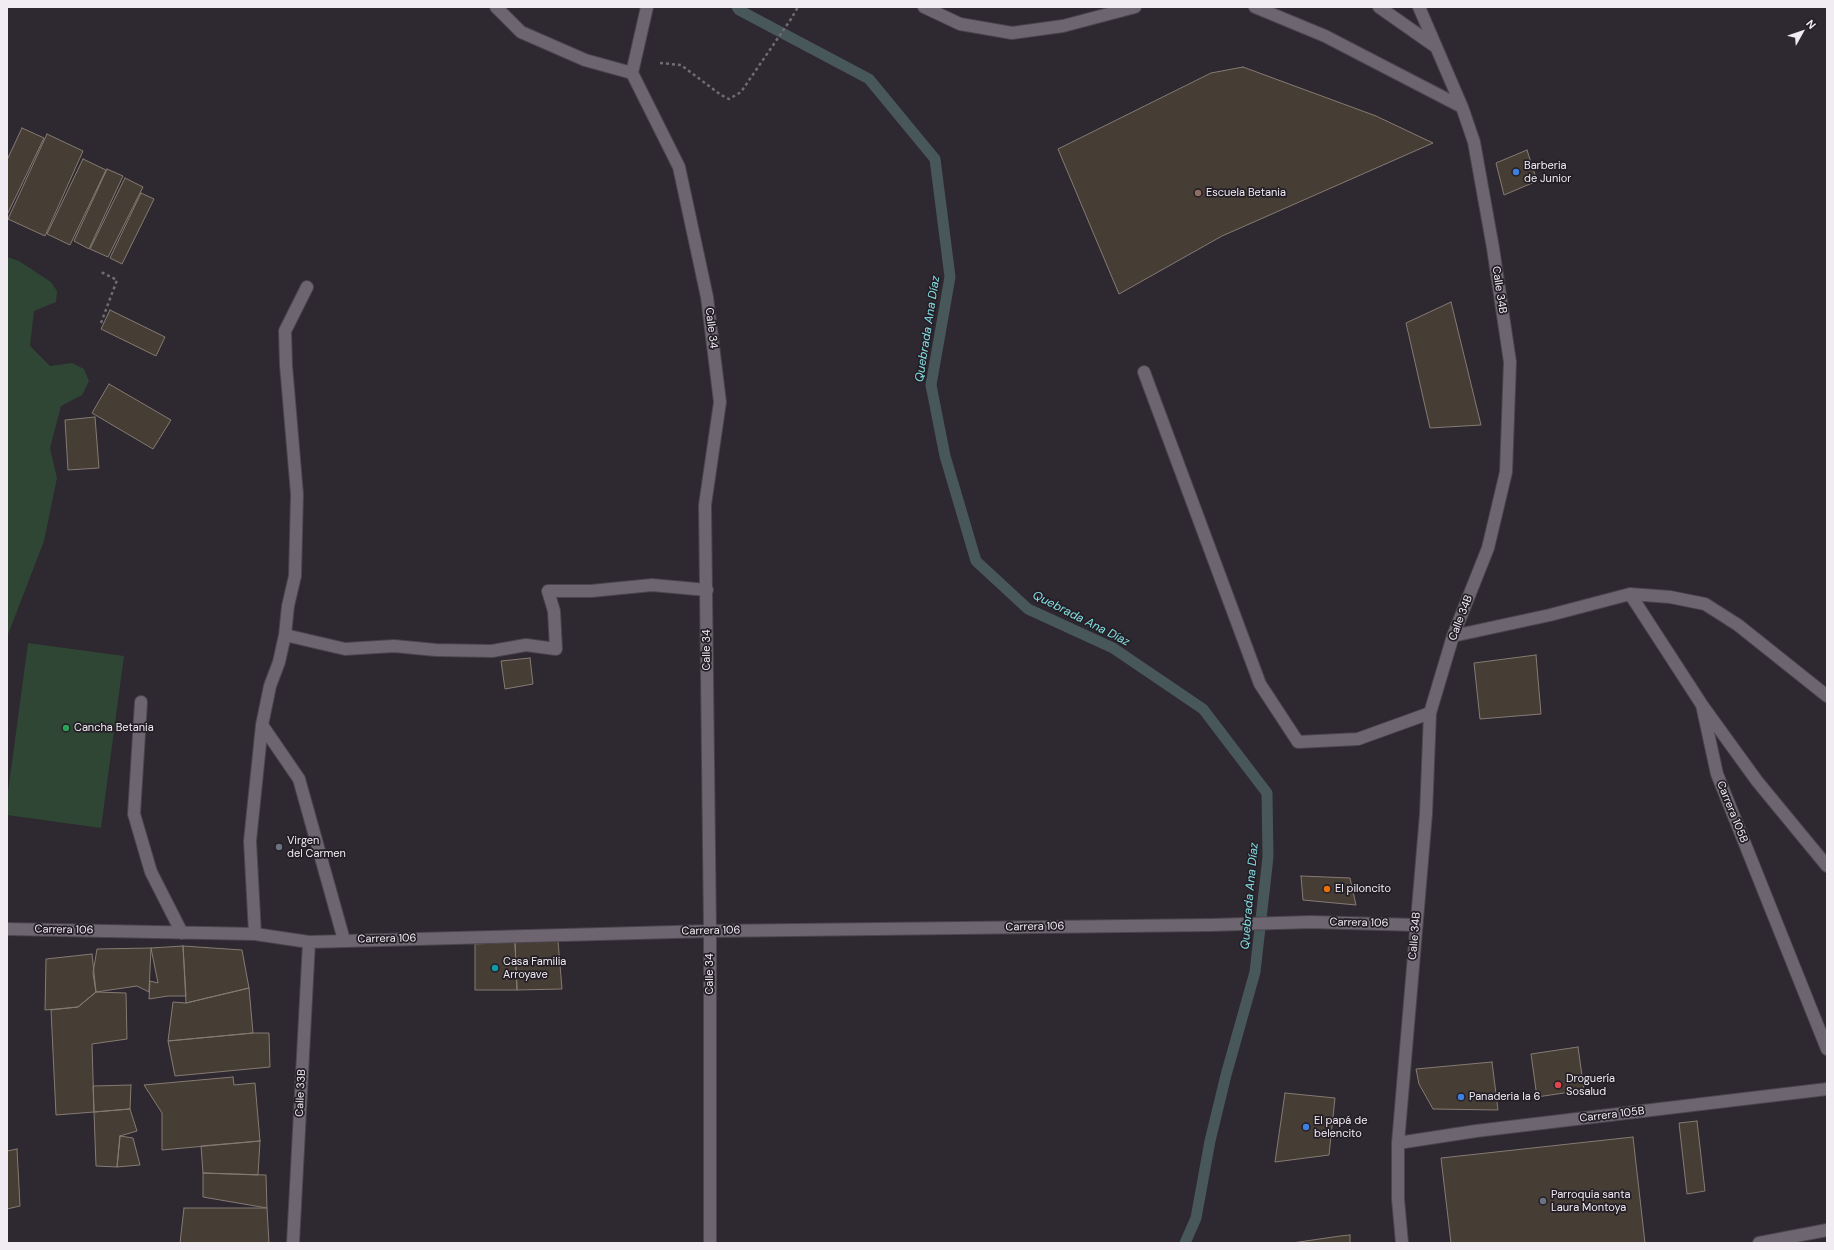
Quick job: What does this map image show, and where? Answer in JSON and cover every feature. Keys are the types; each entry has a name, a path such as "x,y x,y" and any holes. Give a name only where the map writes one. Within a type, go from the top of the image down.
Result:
{"street":[{"path":"496,7 521,32 585,60 632,73 647,7"},
{"path":"924,7 960,24 1012,33 1063,26 1135,7"},
{"path":"1255,7 1325,36 1462,107"},
{"path":"1378,7 1436,47"},
{"name":"Calle 34B","path":"1402,1243 1398,1199 1398,1143 1426,814 1430,713 1453,636 1488,548 1506,472 1510,362 1493,248 1474,142 1462,107 1418,7"},
{"name":"Calle 34","path":"632,73 679,167 707,297 720,402 705,505 710,931 710,1243"},
{"path":"255,934 250,841 262,725 270,686 279,662 285,635 288,606 295,576 297,494 286,365 285,331 307,287"},
{"path":"1144,372 1260,684 1298,742 1358,739 1430,713"},
{"path":"285,635 345,649 394,646 436,650 492,652 526,644 556,649 554,611 548,591 591,591 652,585 707,590"},
{"path":"1453,636 1550,615 1630,594 1670,597 1705,604 1738,625 1827,696"},
{"path":"1630,594 1702,705 1757,781 1827,866"},
{"path":"142,702 134,814 151,872 182,932"},
{"name":"Carrera 105B","path":"1702,705 1717,774 1827,1050"},
{"path":"262,725 299,779 344,940"},
{"name":"Carrera 106","path":"7,929 255,934 309,942 710,931 1210,926 1311,922 1416,925"},
{"name":"Calle 33B","path":"293,1243 309,942"},
{"name":"Carrera 105B","path":"1398,1143 1484,1130 1827,1089"},
{"path":"1759,1243 1827,1230"}],"path":[{"path":"632,73 657,62 681,66 721,95 729,99 741,92 798,7"},
{"path":"101,272 117,280 101,323"}],"green space":[{"path":"7,257 19,261 51,282 57,291 56,302 34,311 30,346 50,366 72,363 84,369 89,381 82,395 61,406 50,448 57,478 44,541 7,637"},
{"name":"Cancha Betania","path":"28,643 124,656 101,828 7,815 7,799"}],"building":[{"name":"Escuela Betania","path":"1243,67 1376,116 1433,143 1222,236 1119,294 1058,149 1211,73"},
{"path":"22,128 44,138 7,215 7,160"},
{"path":"47,134 83,151 45,236 8,219"},
{"name":"Barberia de Junior","path":"1527,150 1537,181 1504,195 1496,163"},
{"path":"83,159 106,170 70,245 47,234"},
{"path":"107,169 123,176 89,249 74,241"},
{"path":"125,178 143,187 108,257 90,249"},
{"path":"141,193 154,199 122,264 110,258"},
{"path":"1451,302 1481,425 1430,428 1406,323"},
{"path":"110,310 165,337 156,356 101,329"},
{"path":"109,384 171,420 153,449 92,413"},
{"path":"95,417 99,468 68,470 65,420"},
{"path":"1536,655 1541,714 1480,719 1474,663"},
{"path":"530,658 533,684 505,689 501,661"},
{"name":"El piloncito","path":"1301,876 1350,878 1356,905 1303,900"},
{"path":"558,941 562,989 517,990 515,942"},
{"name":"Casa Familia Arroyave","path":"515,942 517,990 475,990 475,944"},
{"path":"183,946 242,950 249,988 186,1003"},
{"path":"183,946 186,996 168,996 149,999 150,981 158,983 151,948"},
{"path":"151,948 149,992 137,986 96,992 93,973 97,949"},
{"path":"92,954 96,992 78,1007 45,1010 46,959"},
{"path":"249,988 253,1033 168,1041 173,1002 186,1003"},
{"path":"96,992 126,993 127,1039 92,1044 94,1112 56,1115 51,1010 78,1007"},
{"path":"253,1033 269,1033 270,1067 175,1076 168,1041"},
{"path":"1578,1047 1584,1090 1537,1097 1531,1054"},
{"name":"Panaderia la 6","path":"1492,1062 1498,1110 1433,1109 1419,1084 1416,1069"},
{"path":"233,1077 234,1085 255,1083 260,1141 162,1150 162,1113 144,1085"},
{"path":"131,1085 130,1109 94,1112 93,1086"},
{"name":"El papá de belencito","path":"1285,1093 1335,1098 1329,1155 1275,1162"},
{"path":"130,1109 137,1131 120,1136 117,1167 96,1166 94,1112"},
{"path":"1697,1121 1705,1191 1687,1194 1679,1123"},
{"path":"120,1136 133,1138 140,1165 117,1167"},
{"name":"Parroquia santa Laura Montoya","path":"1633,1137 1645,1243 1451,1243 1441,1158"},
{"path":"260,1141 258,1175 203,1173 201,1146"},
{"path":"17,1149 20,1206 7,1209 7,1151"},
{"path":"203,1173 266,1175 267,1208 203,1197"},
{"path":"184,1208 267,1208 269,1243 180,1243"},
{"path":"1350,1235 1350,1243 1292,1243 1340,1236"}],"waterway":[{"name":"Quebrada Ana Díaz","path":"737,7 739,10 869,79 935,159 950,277 931,385 945,456 976,561 1028,609 1113,648 1203,709 1267,793 1268,857 1255,972 1226,1075 1210,1141 1196,1218 1185,1243"}],"place":[{"name":"Barberia de Junior","path":"1516,172"},
{"name":"Escuela Betania","path":"1198,193"},
{"name":"Cancha Betania","path":"66,728"},
{"name":"Virgen del Carmen","path":"279,847"},
{"name":"El piloncito","path":"1327,889"},
{"name":"Casa Familia Arroyave","path":"495,968"},
{"name":"Droguería Sosalud","path":"1558,1085"},
{"name":"Panaderia la 6","path":"1461,1097"},
{"name":"El papá de belencito","path":"1306,1127"},
{"name":"Parroquia santa Laura Montoya","path":"1543,1201"}]}
